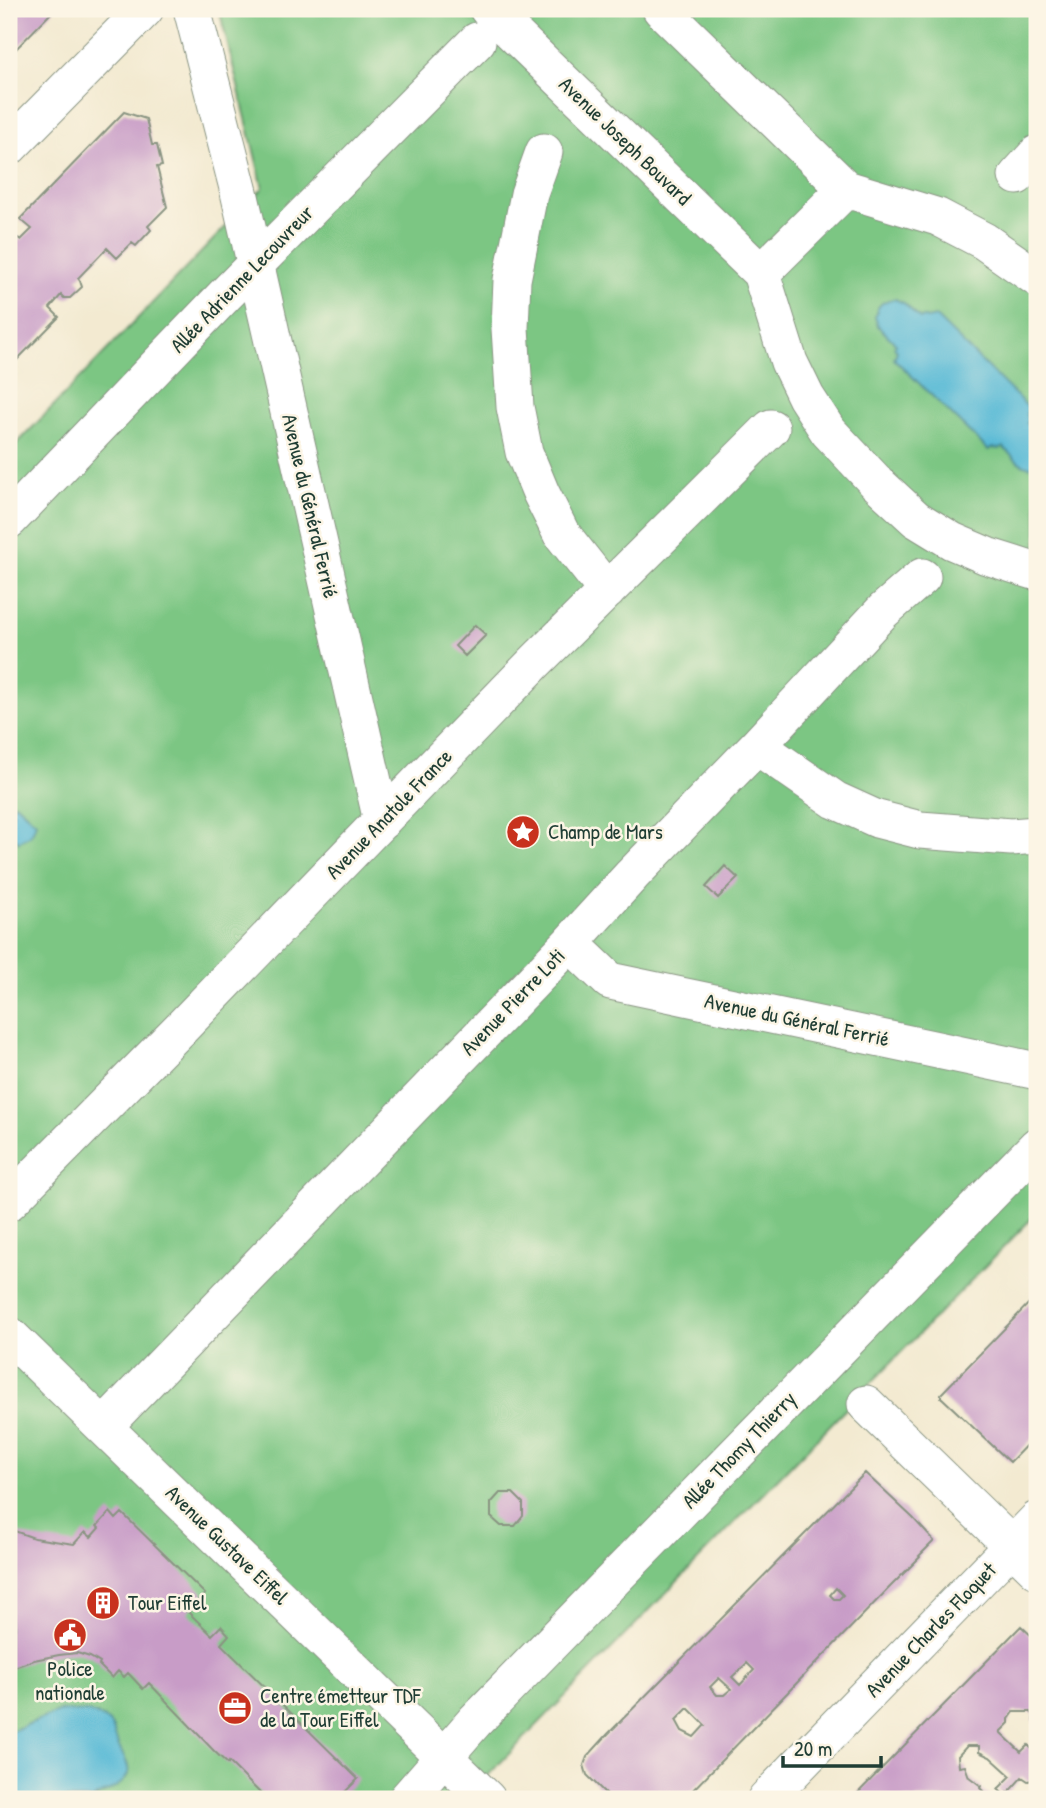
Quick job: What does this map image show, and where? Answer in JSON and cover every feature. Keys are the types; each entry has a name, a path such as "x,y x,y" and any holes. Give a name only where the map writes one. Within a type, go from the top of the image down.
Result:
{"street":[{"path":"9,147 145,9"},
{"name":"Avenue du Général Ferrié","path":"192,9 239,191 382,821"},
{"path":"661,9 846,189 938,217 984,241 1037,278"},
{"name":"Allée Adrienne Lecouvreur","path":"9,520 483,25"},
{"name":"Avenue Joseph Bouvard","path":"483,25 761,273"},
{"path":"544,152 529,194 512,280 510,328 515,407 524,452 541,494 561,533 607,591"},
{"path":"846,189 761,273 789,362 806,397 828,431 877,484 916,519 952,541 1037,572"},
{"name":"Avenue Anatole France","path":"9,1202 535,662 771,428"},
{"name":"Avenue Pierre Loti","path":"104,1426 570,943 883,611 922,577"},
{"path":"757,746 835,800 877,819 920,830 1011,837 1037,835"},
{"name":"Avenue du Général Ferrié","path":"570,943 610,981 1037,1071"},
{"name":"Allée Thomy Thierry","path":"407,1799 475,1721 582,1610 1037,1146"},
{"name":"Avenue Gustave Eiffel","path":"9,1335 487,1799"},
{"path":"866,1404 1029,1546"},
{"name":"Avenue Charles Floquet","path":"766,1799 1029,1546"}],"green space":[{"name":"Champ de Mars","path":"219,9 1037,9 1037,1213 465,1799 9,1799 9,452 263,188"}],"water":[{"path":"895,299 904,303 920,319 936,317 1029,408 1026,414 1029,420 1027,423 1037,434 1037,466 1023,464 1003,447 988,450 894,359 896,344 878,326 875,317 881,304"},
{"path":"15,803 36,822 31,834 19,842 9,832 9,818 13,813 9,809"},
{"path":"60,1711 90,1713 109,1723 128,1765 128,1774 117,1786 93,1799 9,1799 9,1732"}],"building":[{"path":"9,9 55,9 9,56"},
{"path":"124,112 146,119 152,145 157,145 162,166 157,167 167,207 148,226 151,230 136,246 132,243 117,258 107,248 78,278 82,287 70,298 61,295 50,308 59,317 9,368 9,248 32,229 20,219"},
{"path":"475,625 486,635 465,656 455,646"},
{"path":"725,866 738,878 718,898 706,887"},
{"path":"1037,1295 1037,1434 1010,1462 941,1397 941,1394"},
{"path":"865,1473 934,1541 683,1799 611,1799 587,1775 584,1765 587,1757","holes":["836,1588 843,1595 839,1599 830,1595","747,1663 754,1670 740,1685 732,1677","719,1678 731,1689 724,1695 717,1695 710,1687","688,1708 705,1725 694,1737 682,1731 676,1720"]},
{"path":"500,1493 513,1493 523,1503 523,1516 515,1526 501,1526 491,1517 491,1503"},
{"path":"110,1512 116,1519 122,1513 205,1594 188,1612 212,1635 221,1626 229,1635 221,1644 358,1779 338,1799 266,1799 229,1762 228,1764 215,1752 149,1683 143,1689 128,1673 124,1677 118,1671 112,1678 100,1663 90,1657 77,1653 59,1655 9,1669 9,1529 34,1538 74,1544 85,1532 91,1537"},
{"path":"1021,1626 1037,1641 1037,1725 1031,1712 1014,1712 1009,1723 1000,1732 1021,1752 1028,1745 1035,1752 1037,1783 1022,1777 1005,1796 998,1789 1011,1776 990,1757 979,1752 979,1746 967,1746 958,1756 959,1767 965,1766 969,1777 994,1799 852,1799"}],"place":[{"name":"Champ de Mars","path":"523,832"},
{"name":"Tour Eiffel","path":"103,1603"},
{"name":"Police nationale","path":"70,1635"},
{"name":"Centre émetteur TDF de la Tour Eiffel","path":"235,1708"}]}
